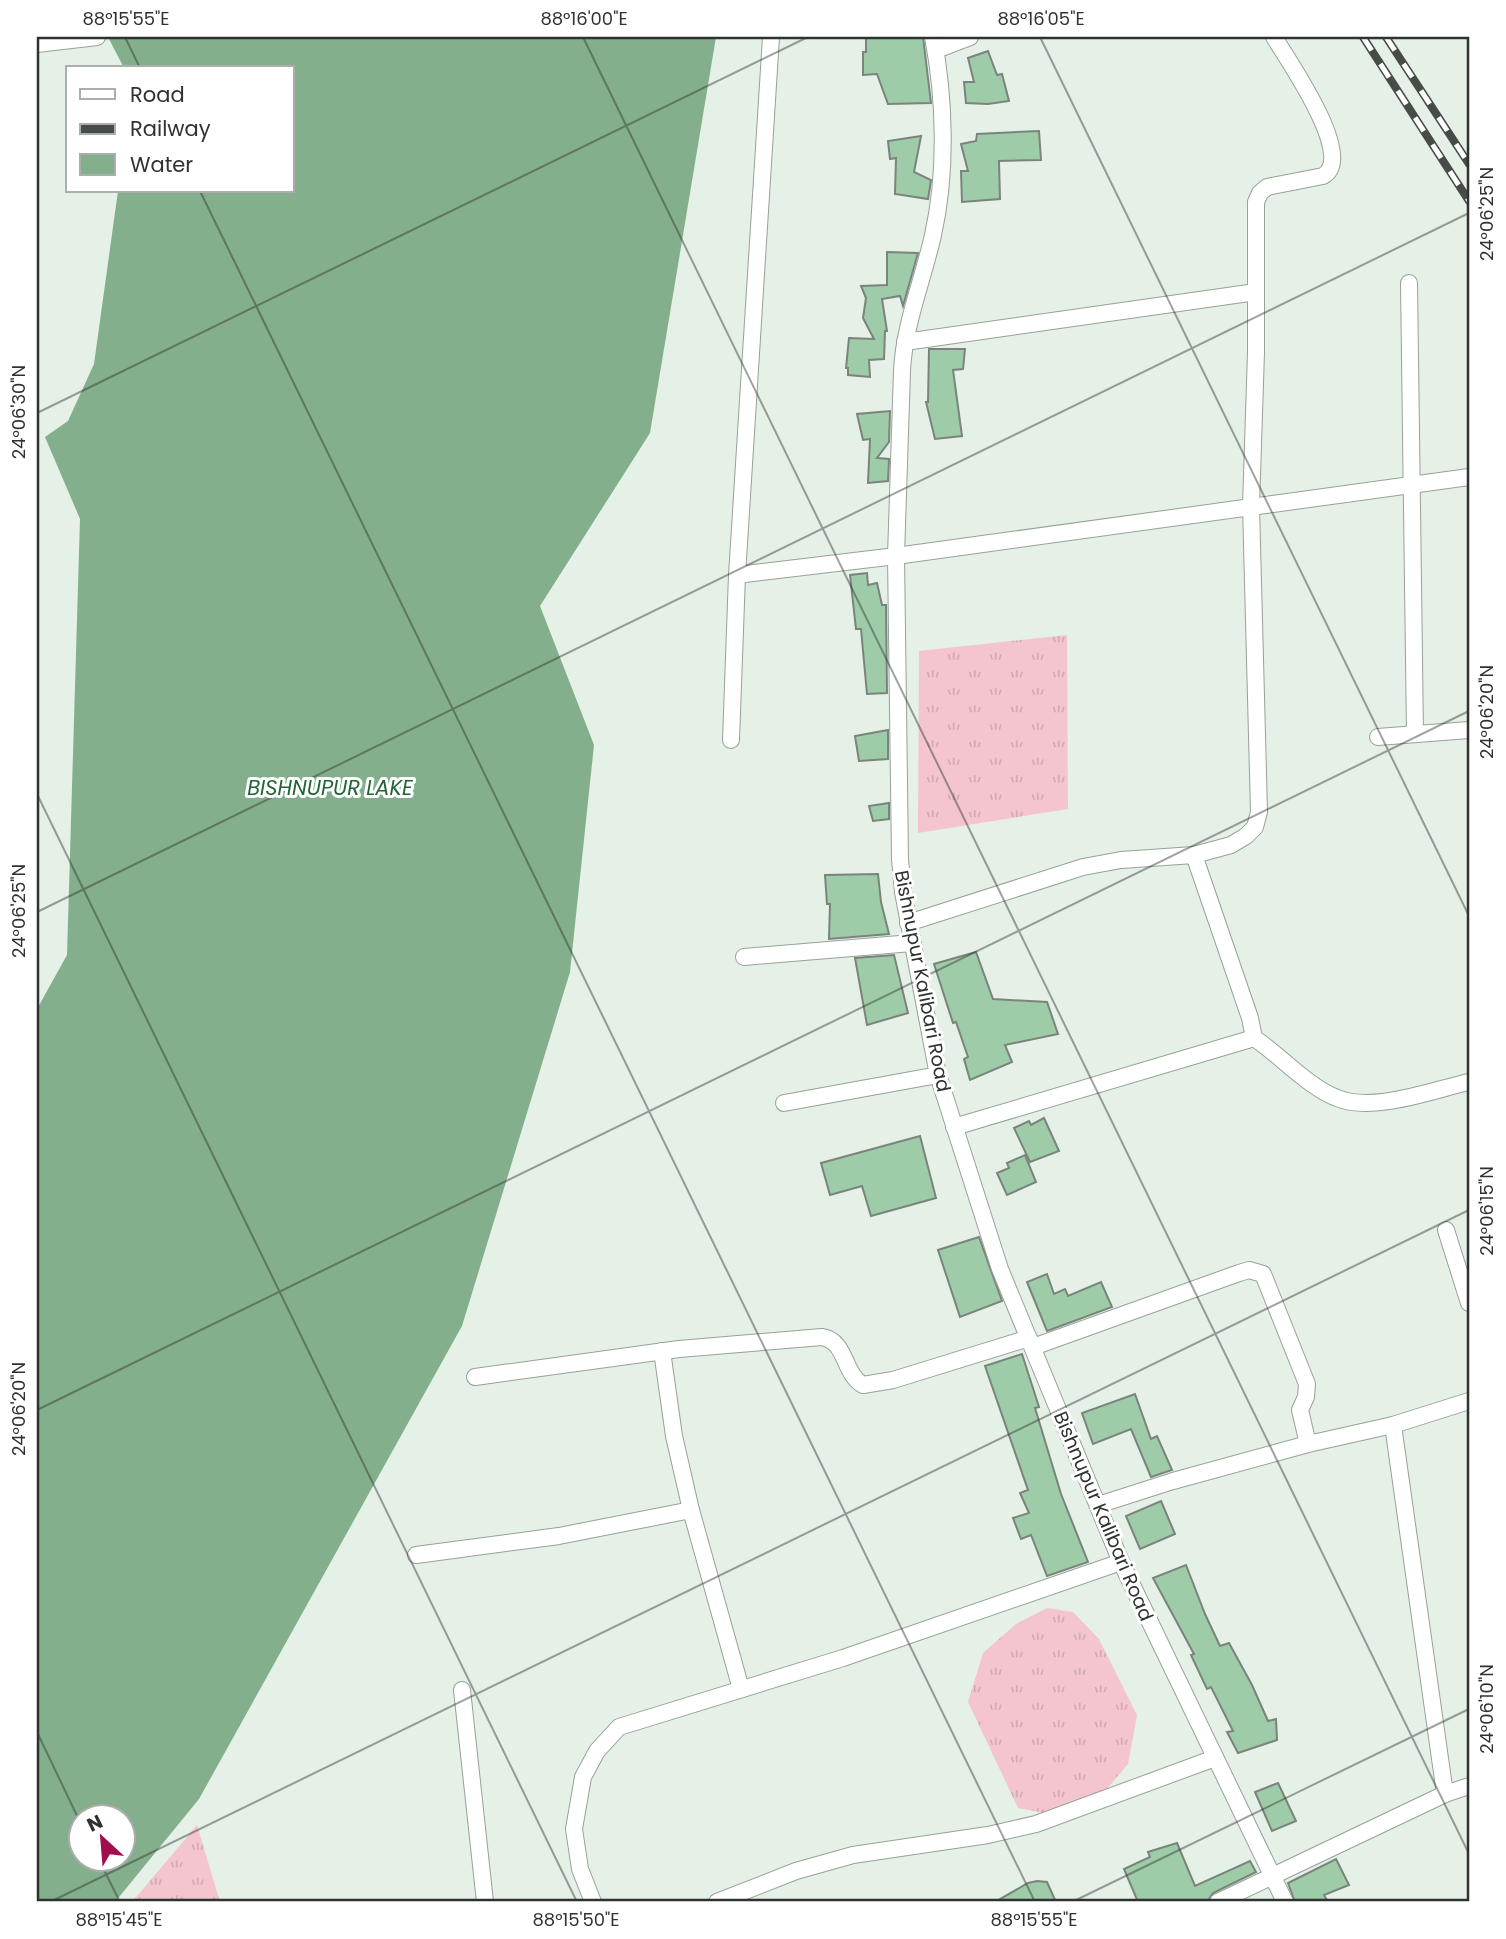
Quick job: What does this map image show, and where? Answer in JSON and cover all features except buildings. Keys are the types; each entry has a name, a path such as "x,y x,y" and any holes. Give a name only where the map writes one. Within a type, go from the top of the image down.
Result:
{"street":[{"path":"37,44 97,37"},
{"path":"731,740 737,575 771,37"},
{"path":"934,43 970,37"},
{"path":"908,923 1083,867 1121,860 1194,855 1231,845 1255,827 1259,812 1251,506 1256,202 1267,187 1324,176 1332,166 1332,149 1323,121 1274,37"},
{"name":"Bishnupur Kalibari Road","path":"934,43 942,148 941,177 933,233 905,342 902,371 897,556 900,859 908,923 938,1075 1000,1269 1121,1562 1285,1902"},
{"path":"1409,283 1415,733"},
{"path":"905,342 1256,292"},
{"path":"737,575 897,556 1469,477"},
{"path":"1378,737 1469,730"},
{"path":"1194,855 1250,1018 1254,1038 1335,1098 1353,1103 1380,1102 1469,1082"},
{"path":"744,957 912,943"},
{"path":"954,1127 1254,1038"},
{"path":"784,1102 938,1075"},
{"path":"1446,1230 1469,1303"},
{"path":"475,1377 662,1351 827,1337 844,1355 852,1377 863,1385 892,1380 1031,1342 1239,1272 1257,1271 1263,1275 1307,1384 1306,1397 1300,1410 1308,1444"},
{"path":"662,1351 674,1436 691,1510 741,1689"},
{"path":"1098,1505 1173,1481 1308,1444 1392,1425 1469,1401"},
{"path":"1392,1425 1445,1794"},
{"path":"416,1555 559,1536 691,1510"},
{"path":"593,1902 580,1869 574,1829 583,1777 597,1751 619,1727 843,1658 1121,1562"},
{"path":"462,1689 485,1902"},
{"path":"717,1902 796,1871 853,1855 988,1835 1036,1824 1214,1758"},
{"path":"1218,1902 1445,1794 1469,1786"}],"green space":[{"path":"1067,635 1068,809 918,833 919,651"},
{"path":"1047,1608 1073,1612 1099,1639 1137,1715 1128,1764 1100,1797 1045,1813 1018,1808 968,1702 983,1653 1016,1624"},
{"path":"197,1825 220,1902 132,1902"}],"water":[{"name":"BISHNUPUR LAKE","path":"108,37 716,37 650,433 540,606 594,745 570,972 462,1326 199,1799 115,1902 37,1902 37,1009 67,955 80,519 45,437 68,421 94,364 118,192 294,192 294,66 123,66"}],"railway":[{"path":"1363,37 1469,201"},
{"path":"1386,37 1469,164"}]}
